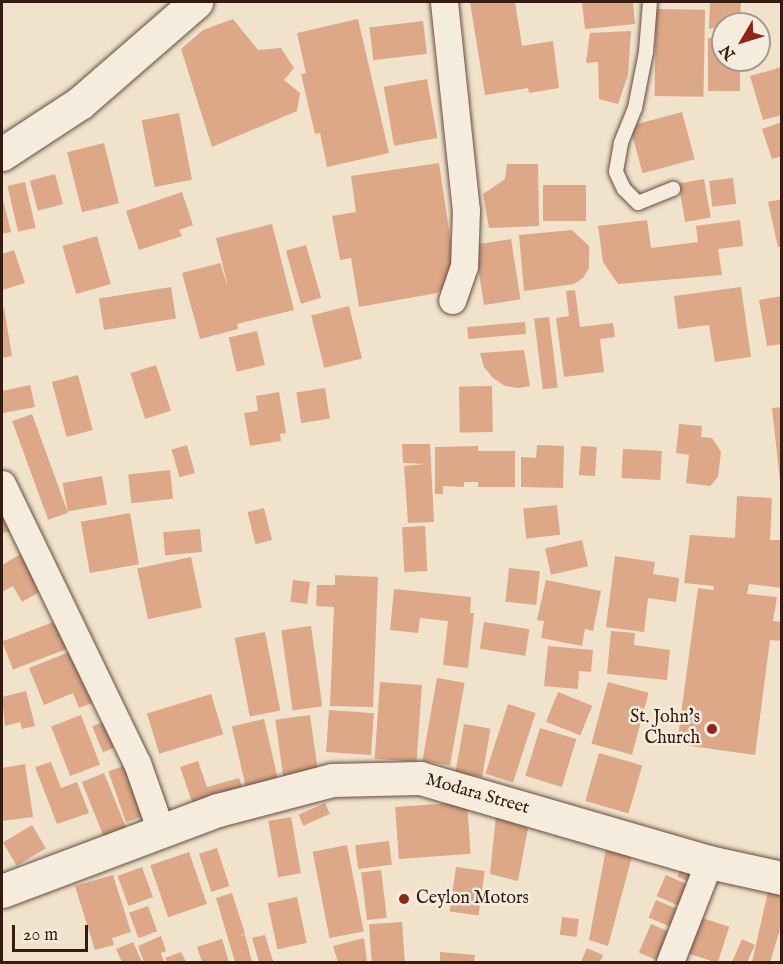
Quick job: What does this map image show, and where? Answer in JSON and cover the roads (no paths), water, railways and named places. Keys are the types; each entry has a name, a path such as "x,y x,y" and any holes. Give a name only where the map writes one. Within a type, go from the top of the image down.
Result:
{"street":[{"path":"2,154 80,103 196,2"},
{"path":"444,2 466,210 464,266 452,300"},
{"path":"2,484 137,763 161,831"},
{"name":"Modara Street","path":"2,891 218,810 332,780 420,778 709,862 782,878"},
{"path":"670,963 709,862"}],"lane":[{"path":"650,2 646,52 635,108 621,143 616,172 624,189 638,203 673,189"}],"place":[{"name":"St. John's Church","path":"712,729"},
{"name":"Ceylon Motors","path":"404,899"}]}
